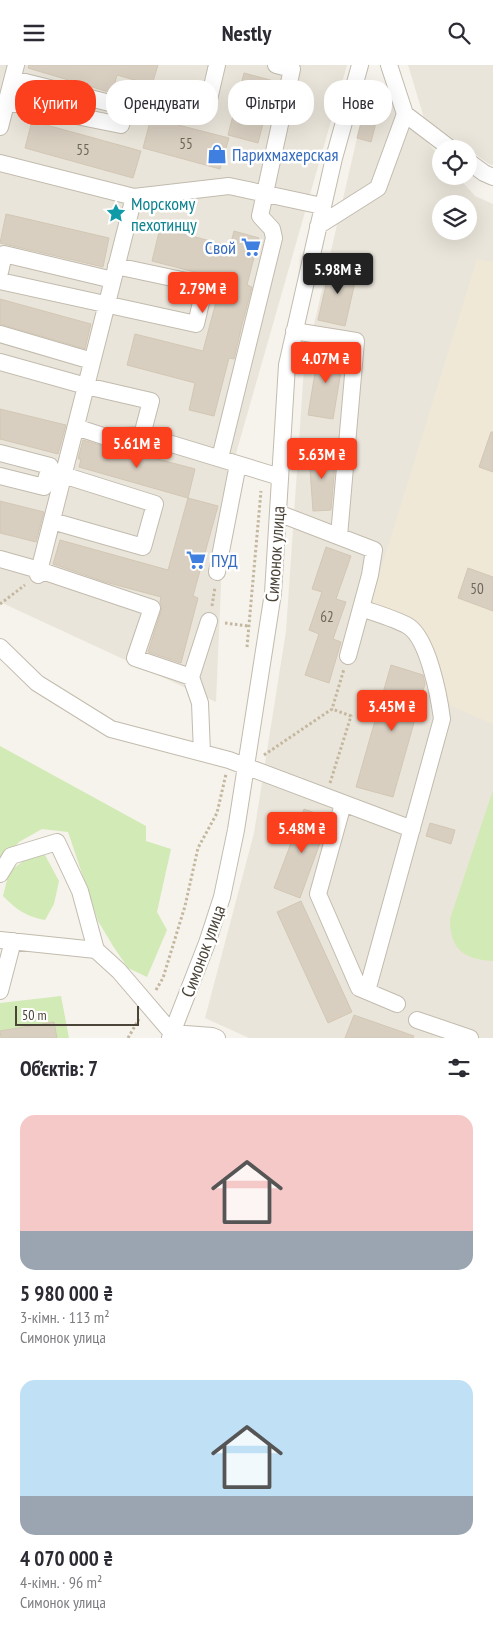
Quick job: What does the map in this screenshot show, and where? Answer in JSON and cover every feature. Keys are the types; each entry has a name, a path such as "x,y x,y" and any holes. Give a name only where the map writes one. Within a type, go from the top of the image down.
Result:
{"street":[{"path":"213,80 217,65"},
{"path":"220,459 274,238 272,229 260,216 292,69 276,65"},
{"name":"Симонок улица","path":"171,1035 207,943 222,897 236,830 273,593 287,365 322,206 360,65"},
{"path":"389,65 405,114 439,140"},
{"path":"0,127 14,72 106,101"},
{"path":"6,102 106,122"},
{"path":"318,226 378,188 405,114"},
{"path":"0,163 134,197 229,186 322,206"},
{"path":"477,168 493,177"},
{"path":"38,573 134,197"},
{"path":"0,272 4,254 115,273 205,285 196,324 0,281"},
{"path":"294,331 356,341 339,536"},
{"path":"0,335 92,361"},
{"path":"0,362 86,386 151,401 142,435"},
{"path":"76,427 106,437 142,435 280,477"},
{"path":"0,453 50,466 44,487 0,475"},
{"path":"218,572 238,464"},
{"path":"52,521 143,547 155,504 63,475"},
{"path":"278,513 374,550 370,575 348,656"},
{"path":"0,559 38,573 152,608 134,658 191,677"},
{"path":"361,608 409,627 420,640 431,666 439,696 442,719 367,991"},
{"path":"202,753 200,703 191,677 209,621"},
{"path":"0,647 37,683 111,729 229,760 412,829"},
{"path":"342,804 318,894 359,988 397,1003"},
{"path":"0,873 11,856 57,842 80,891 96,950 120,971 171,1035 212,1036 217,1038"},
{"path":"0,991 6,941 96,950"},
{"path":"417,1020 470,1038"}],"path":[{"path":"246,653 263,471"},
{"path":"218,572 209,621 248,626"},
{"path":"0,604 38,573"},
{"path":"261,757 332,709 348,656"},
{"path":"325,797 350,716 332,709"},
{"path":"128,1038 162,978 185,906 198,848 217,813 229,760"}],"shaded area":[{"path":"0,65 347,65 343,80 324,80 324,125 330,125 225,492 216,702 0,602"},
{"path":"408,65 493,65 493,165 477,156 477,140 455,140 424,118"},
{"path":"392,101 432,148 432,185 465,185 474,195 432,195 432,240 477,240 477,197 493,204 493,1038 249,1038 205,1018 254,833 286,631 304,368 360,125 392,125"},
{"path":"477,259 493,262 493,724 451,706 417,627 369,608"}],"green space":[{"path":"0,746 146,826 146,841 171,849 157,912 167,930 147,977 128,968 98,921 68,832 42,829 19,842 0,864"},
{"path":"493,790 493,961 474,958 461,951 453,938 450,919"},
{"path":"45,855 59,881 54,904 45,920 22,912 3,896 9,872 27,858"},
{"path":"61,996 69,1038 0,1038 0,1003"}],"building":[{"path":"29,65 158,65 154,80 134,80 117,75 116,80 106,80 106,91 96,88 96,80 68,80 28,68"},
{"path":"244,73 270,80 242,80"},
{"path":"31,125 47,125 141,151 133,178 25,148"},
{"path":"149,125 178,125 229,138 220,169 143,148"},
{"path":"231,125 263,125 258,143 228,135"},
{"path":"360,125 375,125 371,142 357,138"},
{"path":"6,214 109,238 103,267 0,243"},
{"path":"160,228 230,246 234,231 259,238 247,285 252,287 234,359 229,358 214,416 189,410 195,383 127,365 135,334 203,351 222,279 152,261"},
{"path":"331,263 358,269 345,326 318,320"},
{"path":"0,299 91,324 85,349 0,324"},
{"path":"319,349 344,353 333,419 308,415"},
{"path":"0,409 66,425 58,454 0,439"},
{"path":"491,432 493,432 493,472 479,467"},
{"path":"83,440 195,469 188,498 79,467 81,459 78,459"},
{"path":"336,453 331,510 313,511 309,455"},
{"path":"188,498 218,506 193,596 198,598 181,663 148,652 162,607 161,597 105,582 53,564 60,540 168,570"},
{"path":"0,501 44,512 36,542 0,533"},
{"path":"326,547 351,556 336,599 346,602 333,639 341,642 329,683 305,675 319,634 309,630 322,592 312,589"},
{"path":"468,568 493,577 493,611 458,598"},
{"path":"391,665 423,675 425,684 393,797 356,787"},
{"path":"304,809 329,818 300,898 274,888"},
{"path":"430,823 455,830 451,844 426,836"},
{"path":"301,901 352,1012 328,1023 277,912"},
{"path":"354,1015 414,1036 413,1038 345,1038"},
{"path":"54,1022 57,1038 1,1038 0,1031"}],"place":[{"name":"Парихмахерская","path":"217,154"},
{"name":"Морскому пехотинцу","path":"116,213"},
{"name":"Свой","path":"251,247"},
{"name":"ПУД","path":"196,560"}]}
